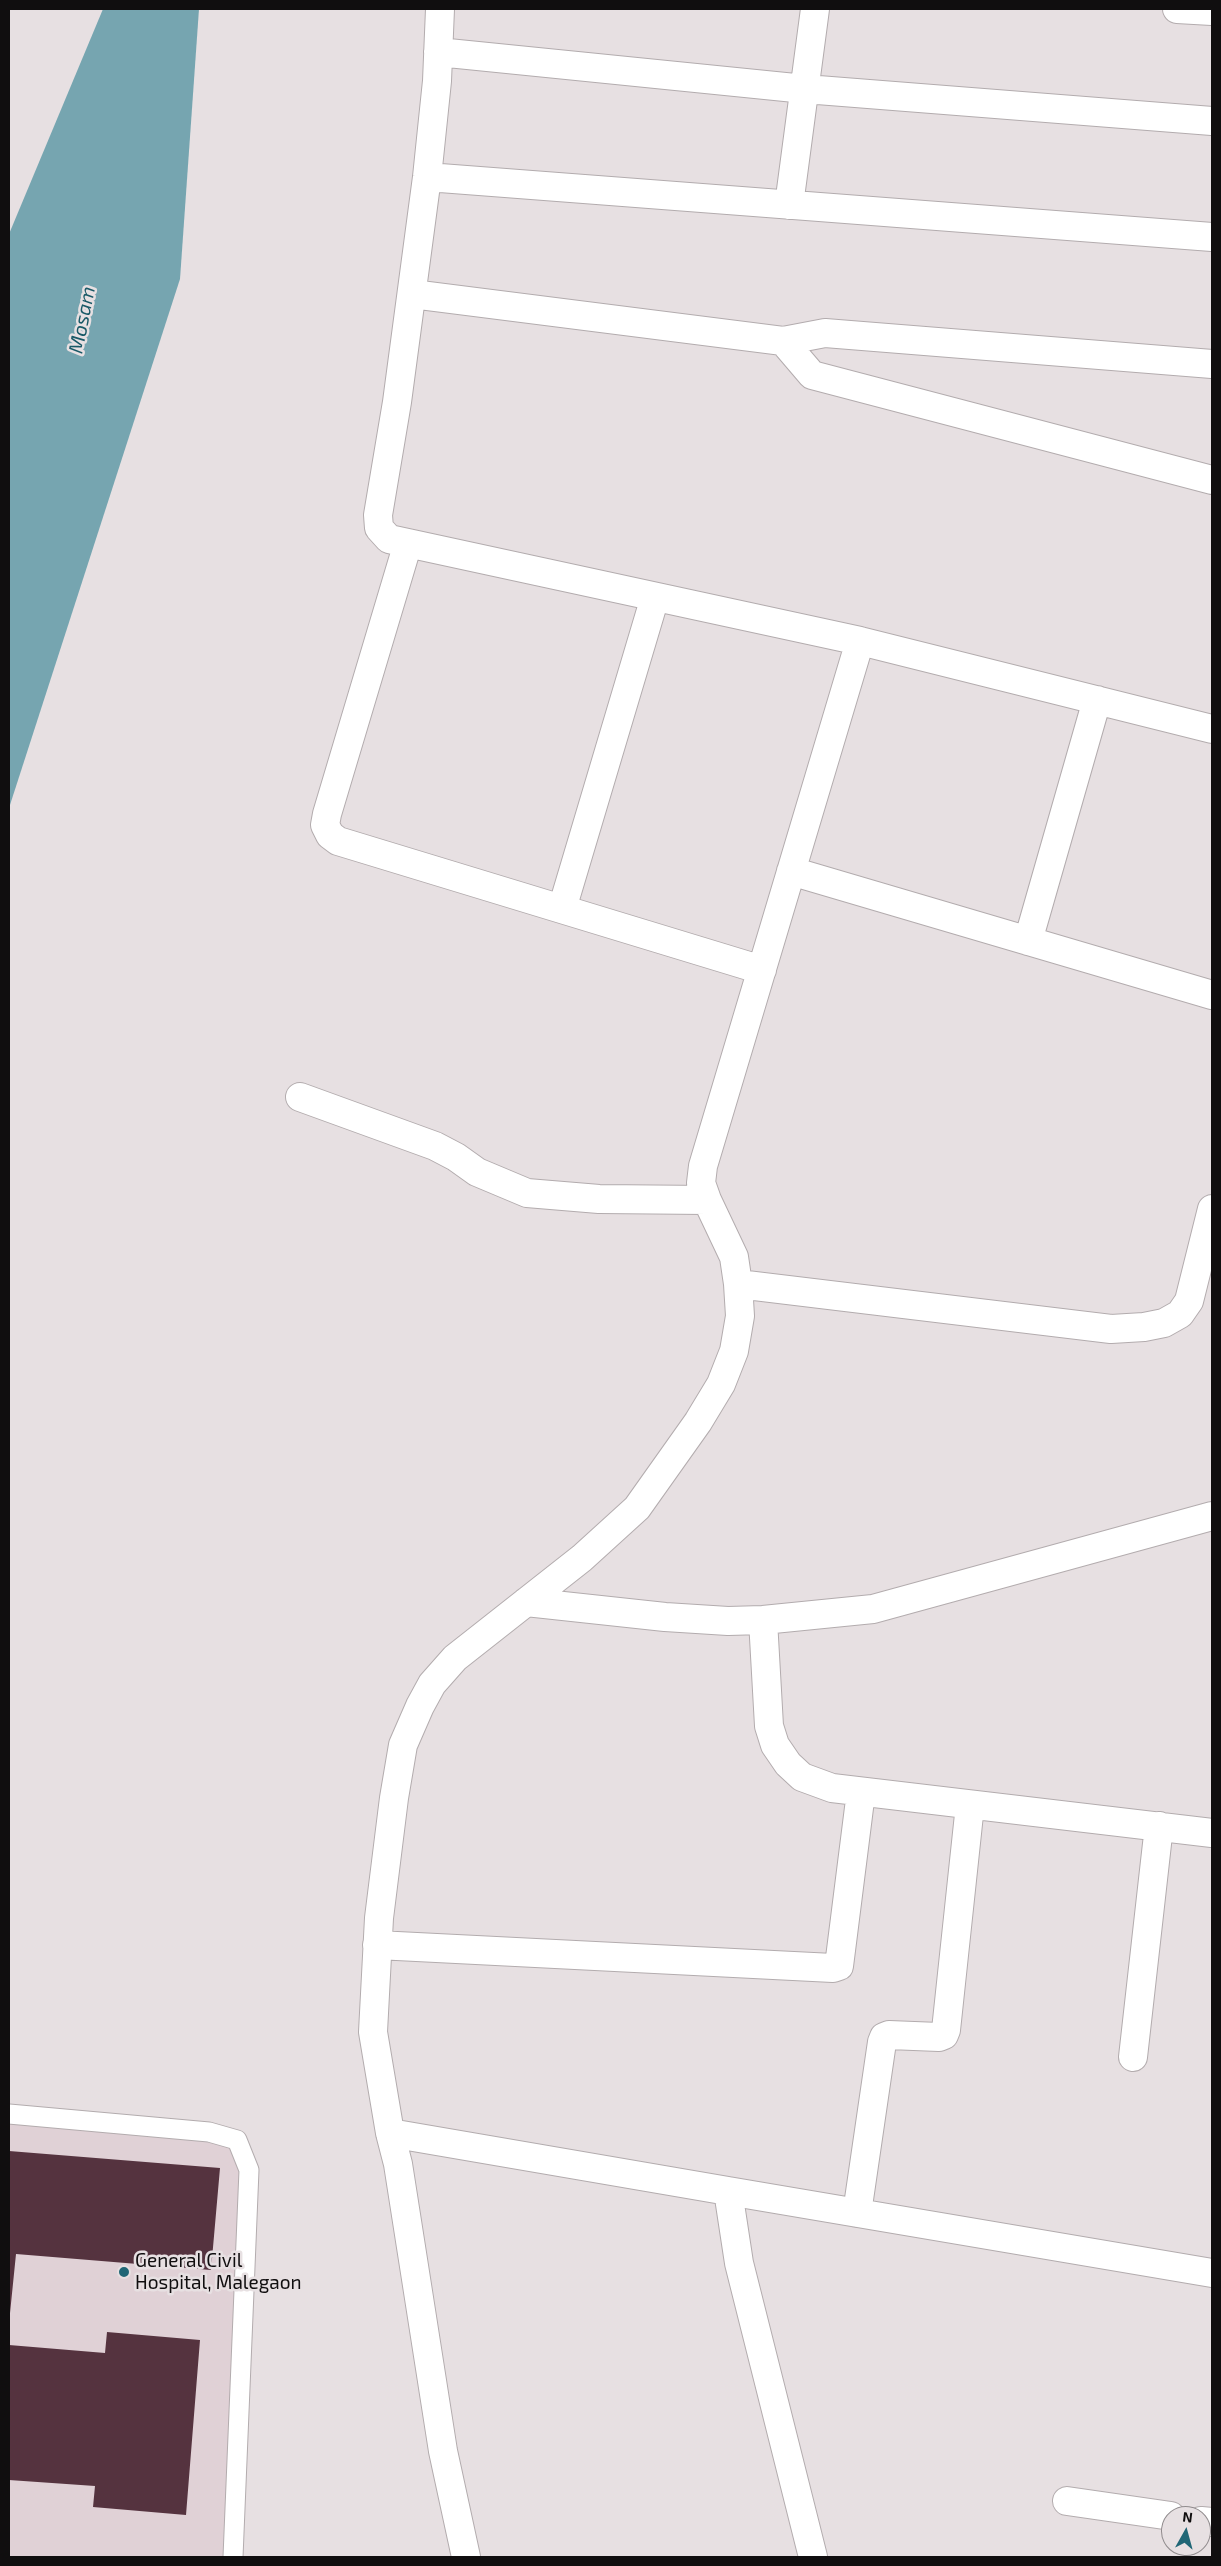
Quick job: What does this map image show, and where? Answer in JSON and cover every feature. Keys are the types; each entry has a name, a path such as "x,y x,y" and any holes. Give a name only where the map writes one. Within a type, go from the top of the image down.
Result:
{"street":[{"path":"440,9 427,177 412,294 378,515 379,528 389,539 860,641 1212,729"},
{"path":"789,205 815,9"},
{"path":"1177,9 1212,11"},
{"path":"438,52 805,89 1212,120"},
{"path":"427,177 1212,237"},
{"path":"412,294 783,341 825,333 1212,364"},
{"path":"783,341 812,375 1212,480"},
{"path":"408,543 327,814 325,825 330,835 338,841 762,970"},
{"path":"562,909 655,597"},
{"path":"466,2557 443,2451 398,2164 390,2133 373,2032 377,1945 394,1798 403,1746 420,1706 432,1684 455,1658 582,1558 637,1508 698,1422 721,1384 734,1351 740,1316 738,1284 734,1257 701,1183 703,1166 860,641"},
{"path":"1028,940 1097,700"},
{"path":"791,871 1212,995"},
{"path":"300,1097 435,1146 456,1156 477,1172 527,1193 599,1199 707,1200"},
{"path":"738,1284 1111,1329 1144,1327 1164,1323 1180,1314 1189,1301 1212,1209"},
{"path":"526,1602 665,1617 728,1621 763,1620 873,1609 1212,1516"},
{"path":"763,1620 769,1726 774,1745 788,1764 802,1777 832,1788 861,1792 1212,1832"},
{"path":"377,1945 823,1967 839,1966 861,1792"},
{"path":"857,2213 884,2037 889,2035 939,2038 944,2035 946,2030 970,1804"},
{"path":"1133,2057 1160,1826"},
{"path":"390,2133 1212,2273"},
{"path":"728,2191 739,2264 813,2557"},
{"path":"1067,2501 1161,2515"}],"lane":[{"path":"9,2114 209,2132 236,2140 249,2170 233,2557"}],"shaded area":[{"name":"General Civil Hospital, Malegaon","path":"9,2121 204,2138 230,2145 242,2168 227,2557 9,2557"}],"water":[{"name":"Mosam","path":"103,9 199,9 180,279 9,808 9,234"}],"building":[{"path":"9,2151 220,2168 211,2270 16,2254 9,2323"},
{"path":"107,2332 200,2340 186,2515 93,2507 95,2486 9,2480 9,2345 105,2353"}],"place":[{"name":"General Civil Hospital, Malegaon","path":"124,2272"}]}
